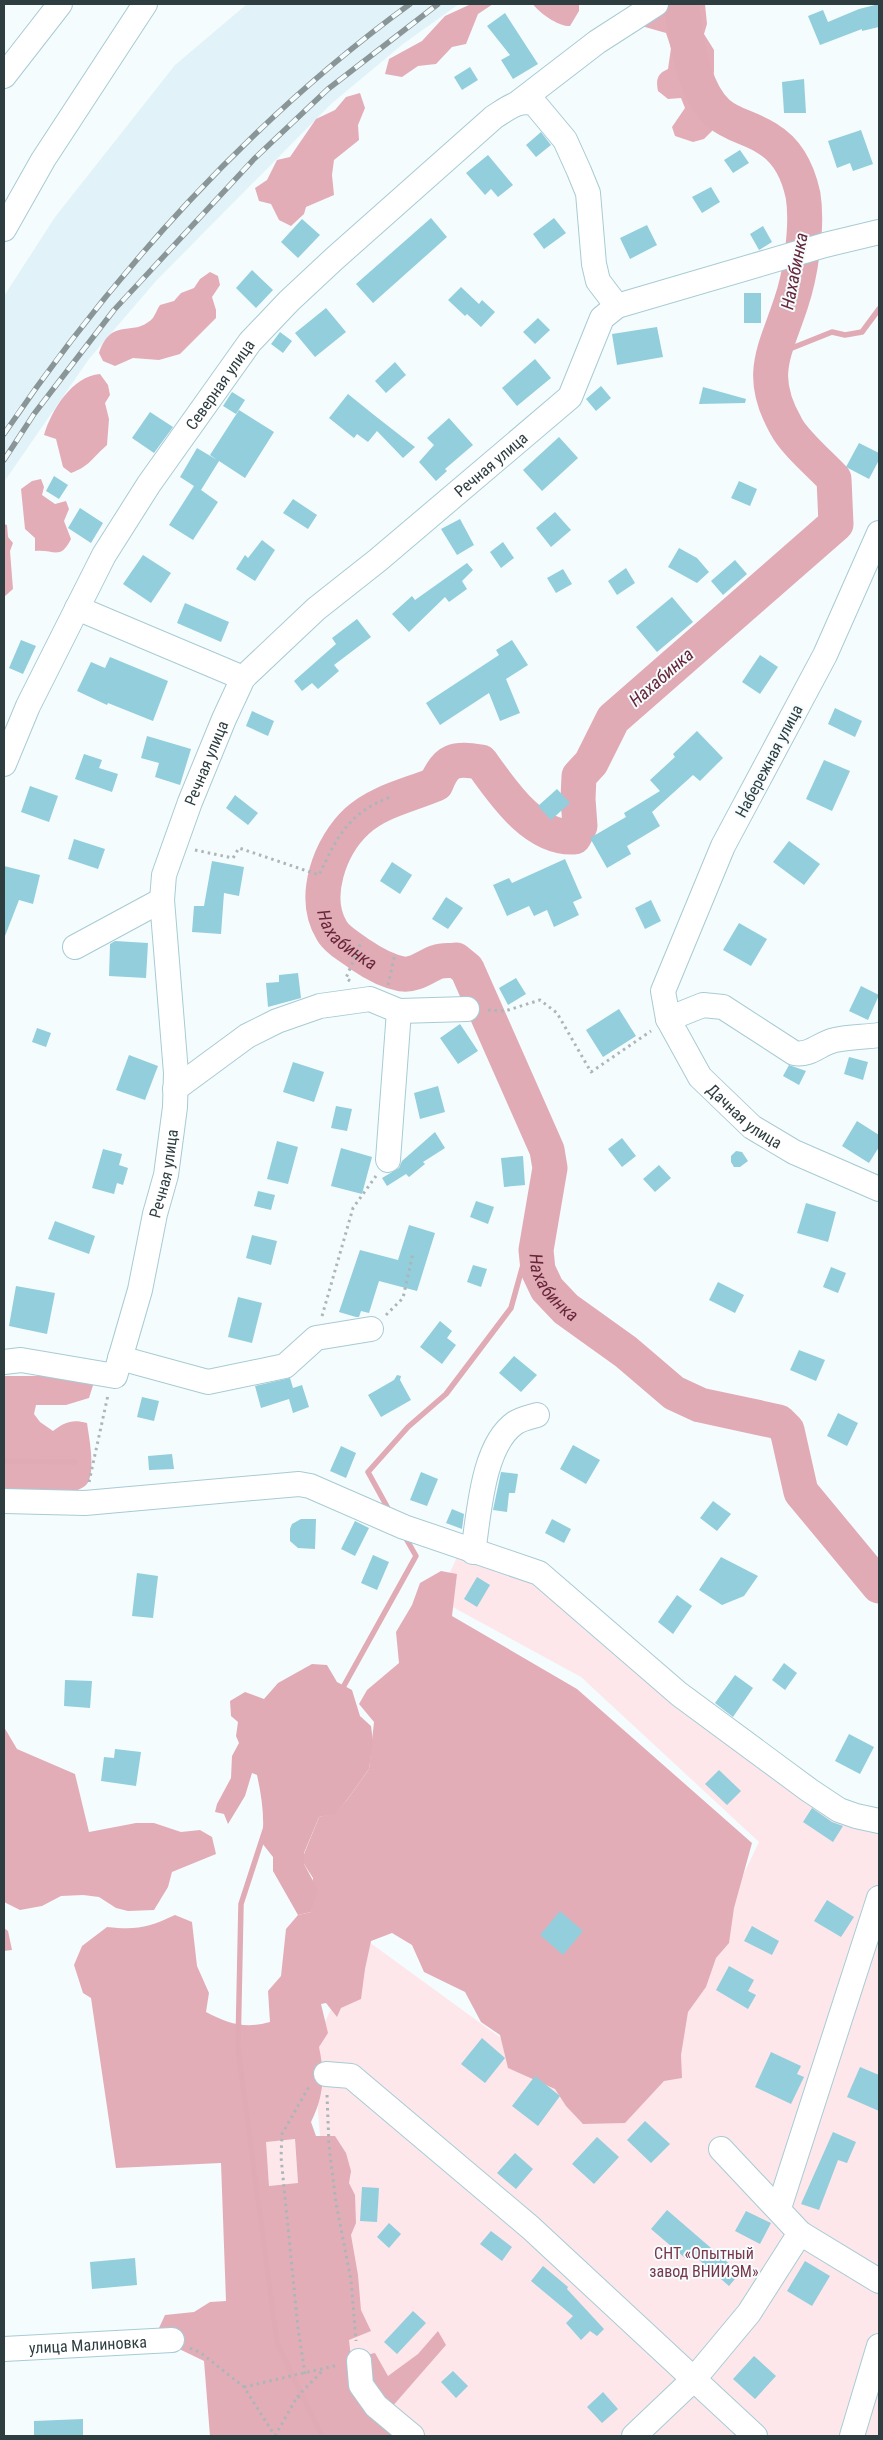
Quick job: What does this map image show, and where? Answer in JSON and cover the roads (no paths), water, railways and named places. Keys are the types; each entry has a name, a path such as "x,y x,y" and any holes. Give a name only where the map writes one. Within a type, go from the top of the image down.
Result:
{"street":[{"path":"4,76 60,4"},
{"path":"4,229 44,160 145,4"},
{"name":"Северная улица","path":"4,764 28,706 104,555 149,484 250,342 289,301 334,259 494,117 530,106 597,42 656,4"},
{"path":"530,106 565,140 579,171 588,193 594,264 598,281 617,306"},
{"name":"Речная улица","path":"117,1367 140,1290 155,1214 166,1175 175,1107 172,1015 162,900 164,875 190,802 224,719 244,678 316,608 378,560 570,397 602,318 617,306 825,245 879,232"},
{"name":"Набережная улица","path":"663,991 723,846 825,655 879,532"},
{"path":"77,608 244,678"},
{"path":"75,947 162,900"},
{"name":"Дачная улица","path":"663,991 668,1019 700,1078 752,1127 794,1152 879,1189"},
{"path":"175,1089 247,1036 277,1022 320,1006 370,999 399,1011 477,1010"},
{"path":"668,1019 694,1007 713,1005 723,1007 794,1053 801,1054 808,1053 835,1040 879,1035"},
{"path":"388,1160 399,1011"},
{"path":"4,1362 21,1360 117,1367 208,1382 285,1366 316,1338 371,1329"},
{"path":"473,1552 484,1484 495,1451 503,1436 515,1423 537,1415"},
{"path":"4,1501 84,1503 299,1484 322,1491 404,1527 473,1552 538,1572 680,1694 809,1790 839,1810 879,1821"},
{"path":"779,2208 879,1898"},
{"path":"321,2076 352,2076 531,2228 755,2436"},
{"path":"721,2149 779,2208 800,2233 879,2281"},
{"path":"634,2436 694,2379 749,2314 800,2233"},
{"name":"улица Малиновка","path":"4,2349 172,2340"},
{"path":"852,2436 879,2346"},
{"path":"359,2361 361,2385 376,2406 412,2436"}],"waterway":[{"name":"Нахабинка","path":"681,4 688,47 696,77 709,103 724,117 762,135 775,144 787,156 801,186 805,220 801,264 795,291 775,350 772,364 772,392 777,408 790,432 801,446 834,479 836,524 613,719 591,763 579,776 580,826 574,837 559,836 532,822 509,799 481,762 464,760 452,762 444,769 436,784 385,803 357,821 347,832 332,858 326,873 323,903 326,918 335,935 349,947 381,967 396,973 407,974 437,962 456,960 467,969 547,1150 550,1168 536,1250 538,1270 547,1289 566,1309 626,1352 674,1393 700,1405 779,1422 787,1430 801,1492 879,1586"},
{"path":"772,356 832,332 845,335 862,332 879,309"},
{"path":"390,1512 368,1472 408,1427 446,1394 511,1308 550,1168"},
{"path":"4,1461 75,1462"},
{"path":"341,1691 416,1556 404,1535"},
{"path":"268,1821 241,1904 238,2049 277,2343 322,2436"}],"railway":[{"path":"4,434 46,374 91,315 189,202 241,148 295,97 410,4"},
{"path":"4,460 34,414 114,310 254,159 328,89 438,4"}],"park label":[{"name":"СНТ «Опытный завод ВНИИЭМ»","path":"704,2262"}]}
